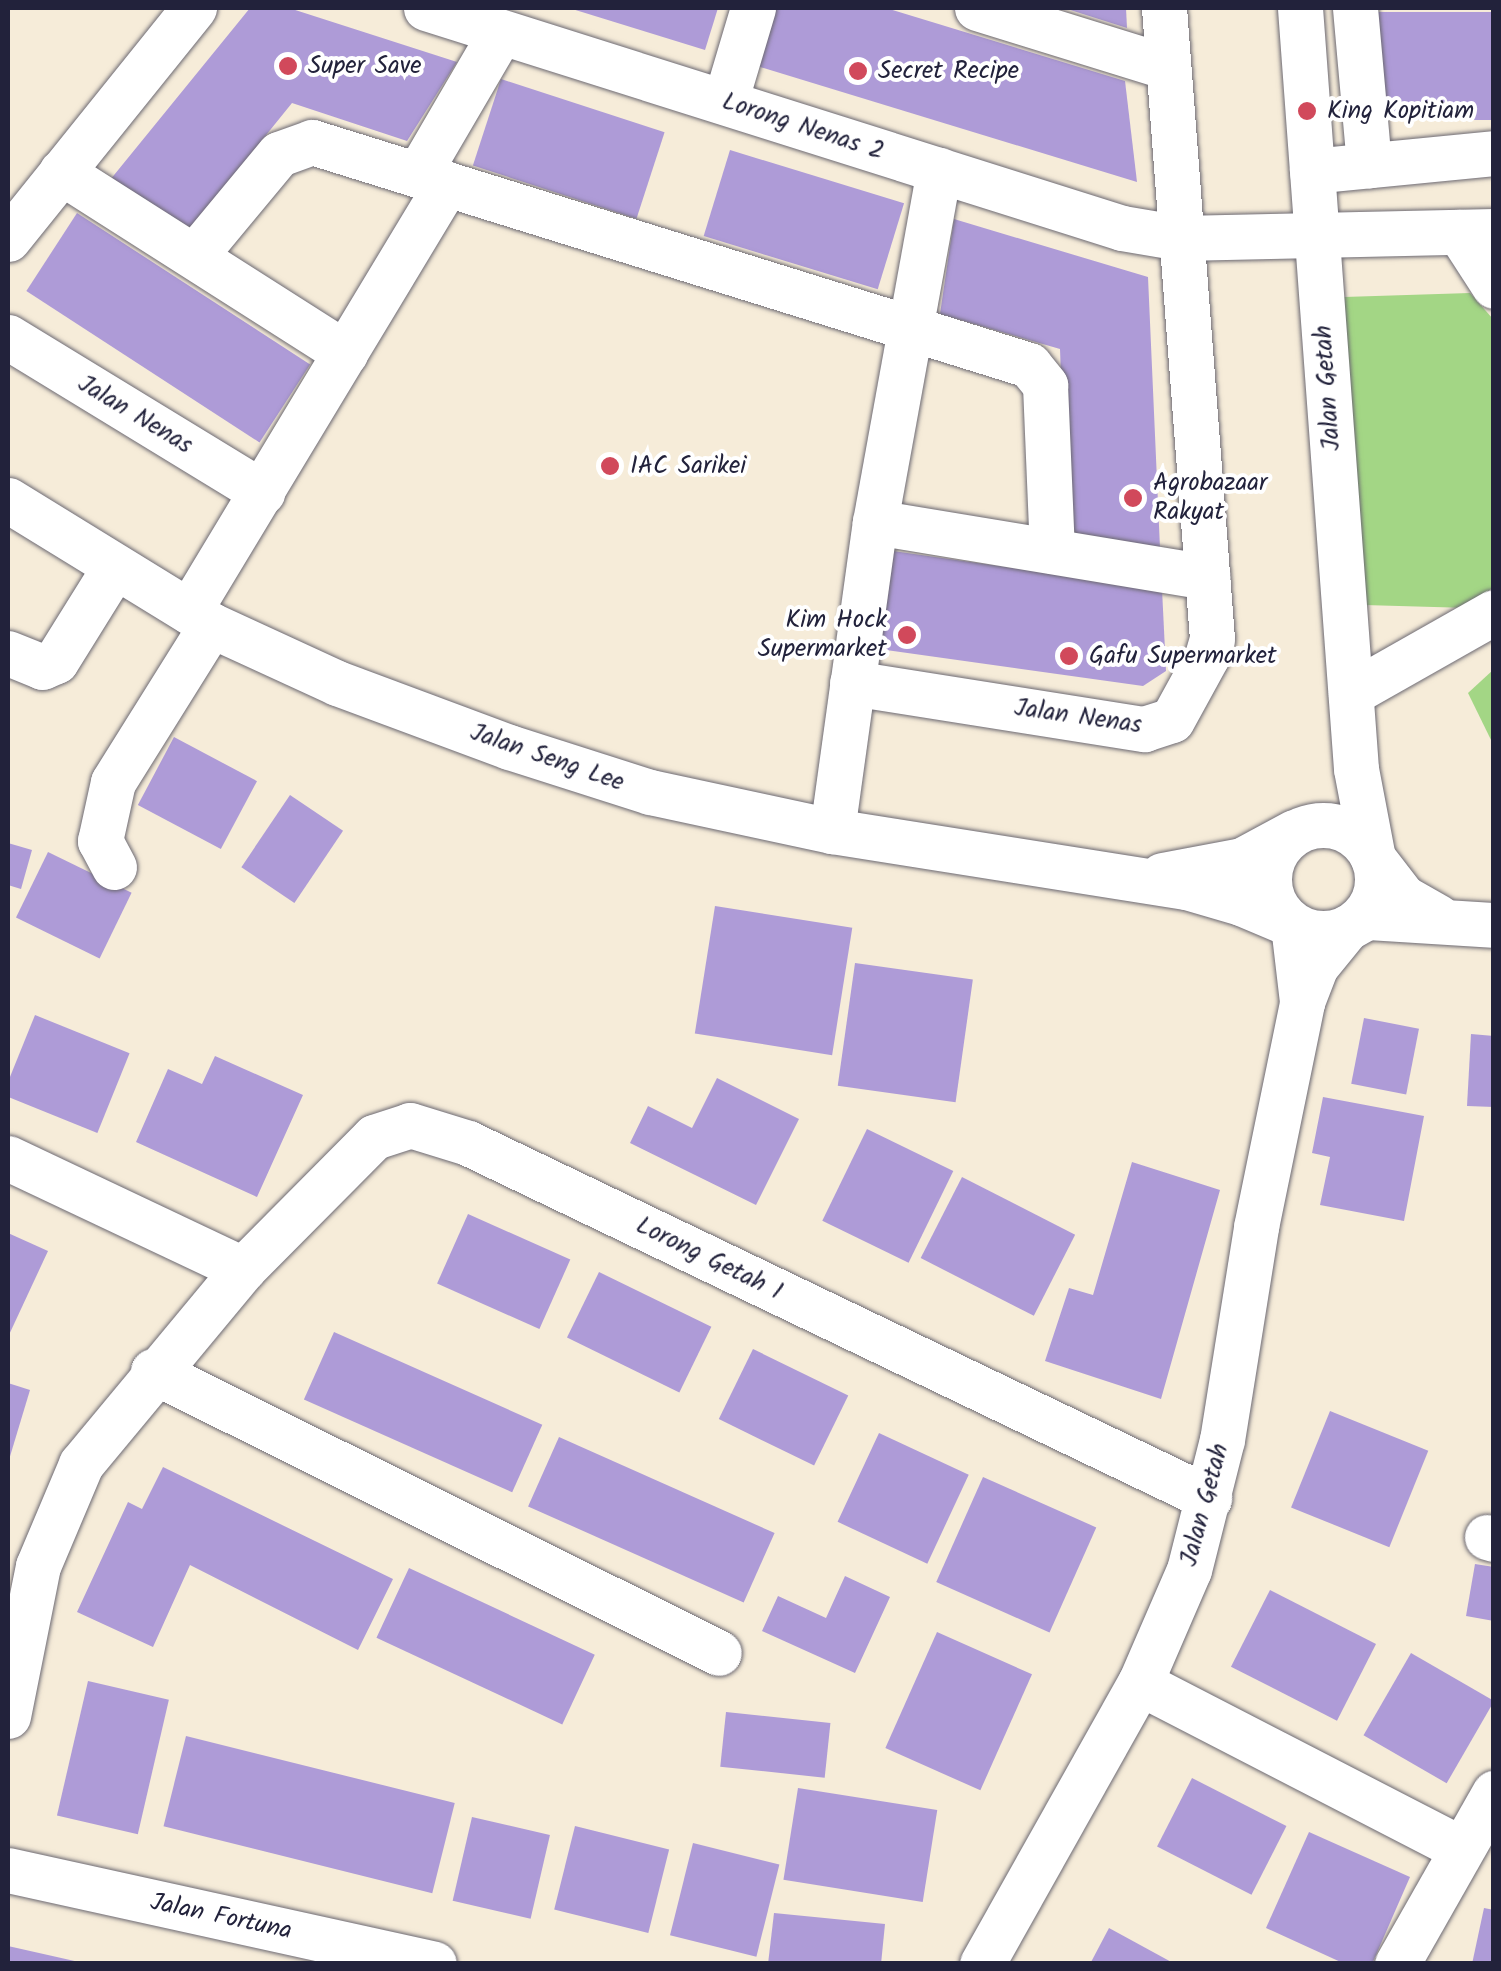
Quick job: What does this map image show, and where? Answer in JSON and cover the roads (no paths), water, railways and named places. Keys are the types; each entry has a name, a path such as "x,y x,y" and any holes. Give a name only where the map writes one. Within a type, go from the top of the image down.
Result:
{"street":[{"path":"8,239 194,8"},
{"name":"Lorong Nenas 2","path":"426,8 1122,228 1181,238"},
{"path":"725,102 753,8"},
{"path":"977,8 1168,66"},
{"name":"Jalan Nenas","path":"852,683 1158,727 1172,720 1207,656 1212,639 1164,8"},
{"name":"Jalan Getah","path":"1300,8 1356,769 1373,858"},
{"path":"1355,8 1369,165"},
{"path":"114,867 100,840 113,782 262,492 345,353 433,179 501,32"},
{"path":"195,256 279,154 299,142 433,179 1041,373 1052,551"},
{"path":"1312,170 1494,153"},
{"path":"832,830 875,522 939,170"},
{"path":"62,172 345,353"},
{"path":"1181,238 1317,239 1476,232 1494,286"},
{"name":"Jalan Nenas","path":"8,337 262,492"},
{"name":"Jalan Seng Lee","path":"8,500 200,618 337,683 508,747 650,792 832,830 1135,877 1222,898 1293,925"},
{"path":"875,522 1207,577"},
{"path":"8,652 42,667 56,660 114,568"},
{"path":"1351,693 1494,612"},
{"name":"Jalan Getah","path":"1295,832 1342,810 1356,769"},
{"path":"1440,918 1403,898 1349,831 1331,825 1295,832 1281,844 1268,877 1270,896 1293,925 1329,933 1385,914 1494,925"},
{"name":"Jalan Seng Lee","path":"1135,877 1216,867 1295,832"},
{"path":"1346,928 1360,919 1376,890 1373,858"},
{"name":"Jalan Getah","path":"1293,925 1302,1002"},
{"name":"Jalan Getah","path":"982,1964 1140,1683 1189,1570 1208,1498 1302,1002 1326,948 1346,928"},
{"name":"Lorong Getah 1","path":"8,1716 38,1566 81,1464 153,1371 243,1269 374,1137 410,1124 437,1130 1208,1498"},
{"path":"8,1158 243,1269"},
{"path":"153,1371 720,1653"},
{"path":"1140,1683 1458,1846"},
{"path":"1397,1964 1458,1846 1494,1793"},
{"name":"Jalan Fortuna","path":"8,1870 434,1964"}],"place":[{"name":"Super Save","path":"288,66"},
{"name":"Secret Recipe","path":"858,71"},
{"name":"King Kopitiam","path":"1307,111"},
{"name":"IAC Sarikei","path":"610,466"},
{"name":"Agrobazaar Rakyat","path":"1133,498"},
{"name":"Kim Hock Supermarket","path":"907,635"},
{"name":"Gafu Supermarket","path":"1069,656"}]}
